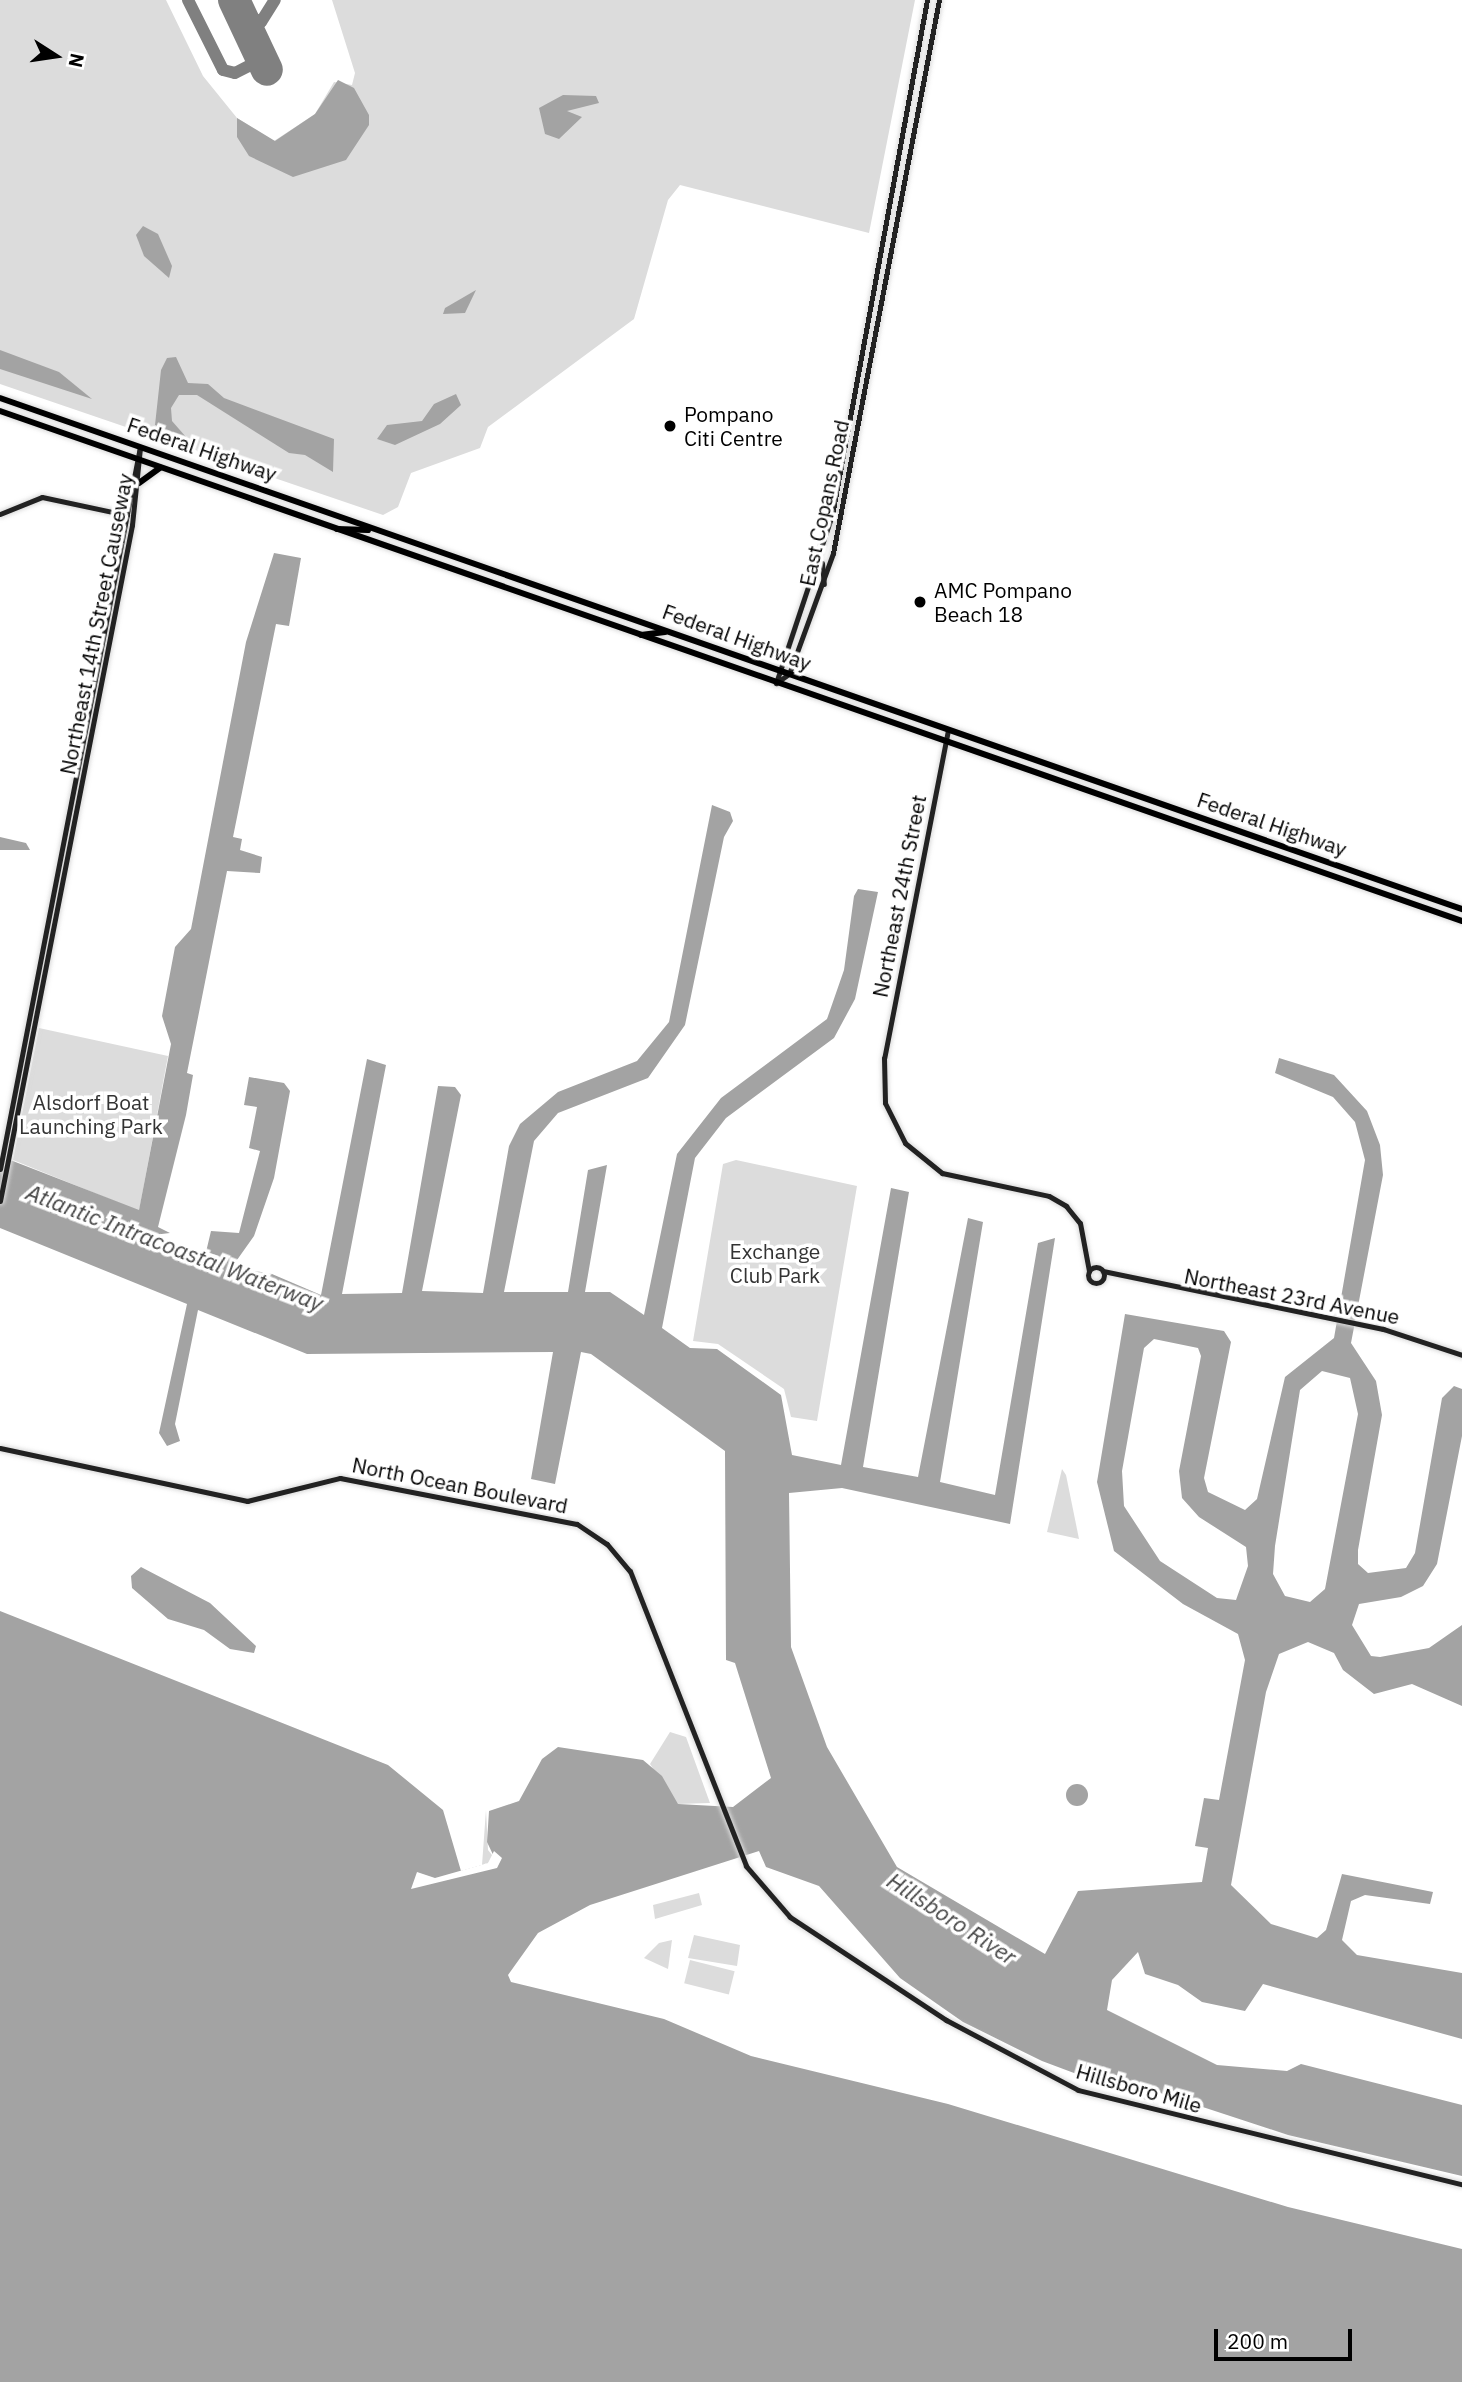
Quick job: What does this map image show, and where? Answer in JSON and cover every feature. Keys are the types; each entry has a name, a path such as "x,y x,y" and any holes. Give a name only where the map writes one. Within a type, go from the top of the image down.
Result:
{"main road":[{"name":"East Copans Road","path":"776,683 778,669 821,560 856,390 927,0"},
{"name":"East Copans Road","path":"789,674 824,584 939,0"},
{"path":"856,390 861,402"},
{"name":"Federal Highway","path":"0,398 1462,909"},
{"path":"853,403 859,415"},
{"path":"2,412 26,407"},
{"name":"Federal Highway","path":"2,412 1462,921"},
{"name":"Northeast 14th Street Causeway","path":"0,1201 53,889 134,457 140,447"},
{"name":"Northeast 14th Street Causeway","path":"0,1169 6,1154 63,880 133,517 143,460 140,447"},
{"path":"139,483 162,467"},
{"path":"0,514 42,497 133,517"},
{"path":"312,520 332,513"},
{"path":"337,528 350,524 386,532"},
{"path":"821,560 824,584"},
{"path":"623,629 645,623"},
{"path":"641,635 670,632"},
{"path":"776,683 789,674"},
{"name":"Northeast 24th Street","path":"948,730 882,1069 890,1117 918,1156 942,1172 1049,1196 1077,1218 1091,1257"},
{"path":"79,753 84,771"},
{"path":"1026,769 1047,764"},
{"path":"1051,778 1076,774"},
{"path":"1200,830 1222,825"},
{"path":"1220,837 1237,830"},
{"path":"1282,859 1305,854"},
{"path":"53,889 63,880"},
{"path":"1091,1257 1101,1269 1101,1280 1092,1281 1089,1271 1091,1257"},
{"path":"1089,1271 1101,1269"},
{"name":"Northeast 23rd Avenue","path":"1101,1269 1113,1278"},
{"name":"Northeast 23rd Avenue","path":"1101,1280 1113,1278 1357,1324 1462,1355"},
{"name":"North Ocean Boulevard","path":"0,1448 247,1501 340,1478 578,1524 607,1544 630,1571 746,1866"},
{"name":"Hillsboro Mile","path":"746,1866 790,1916 946,2020 1056,2080 1128,2105 1462,2184"}],"green space":[{"path":"0,0 166,0 203,76 237,118 274,141 315,114 334,82 352,85 355,73 332,0 915,0 869,233 680,185 668,200 634,319 488,427 480,448 411,473 398,507 383,515 0,384"},
{"name":"Alsdorf Boat Launching Park","path":"39,1028 168,1056 139,1211 13,1160"},
{"name":"Exchange Club Park","path":"736,1160 857,1186 817,1421 791,1417 784,1389 718,1344 693,1341 723,1164"},
{"path":"1062,1469 1066,1475 1079,1539 1047,1532"},
{"path":"670,1732 686,1737 710,1803 677,1804 650,1764"},
{"path":"486,1810 488,1850 496,1860 482,1865"},
{"path":"699,1893 702,1905 655,1919 653,1905"},
{"path":"694,1935 740,1945 737,1966 688,1958"},
{"path":"672,1940 668,1969 644,1958 659,1943"},
{"path":"690,1960 735,1971 729,1994 684,1983"}],"water":[{"path":"338,80 354,88 369,115 369,125 346,160 293,177 249,156 237,137 237,118 275,141 315,114"},
{"path":"563,95 596,96 599,103 567,111 582,117 559,139 545,134 539,108"},
{"path":"143,226 158,234 172,266 169,278 144,256 136,235"},
{"path":"476,290 465,313 443,314 445,308"},
{"path":"0,350 59,372 92,399 0,369"},
{"path":"176,357 188,383 208,384 224,398 334,439 333,472 305,455 289,453 197,395 179,395 171,408 172,421 186,437 155,425 161,370 167,358"},
{"path":"456,394 461,405 440,424 395,445 377,439 387,425 422,421 434,404"},
{"path":"274,553 301,558 289,626 276,624 233,837 242,839 240,850 262,857 260,873 227,871 187,1073 193,1075 186,1115 158,1227 170,1233 153,1235 214,1263 219,1256 206,1252 211,1231 239,1233 260,1151 249,1148 257,1107 244,1105 249,1077 284,1083 290,1091 274,1178 254,1236 232,1267 272,1274 321,1295 367,1059 386,1065 342,1294 402,1293 438,1086 455,1087 461,1095 422,1291 483,1293 509,1146 520,1124 558,1092 637,1061 669,1022 712,805 730,812 733,821 724,837 685,1025 648,1078 558,1113 534,1141 504,1292 568,1292 588,1170 607,1165 585,1292 610,1292 644,1315 677,1154 721,1098 827,1019 844,970 854,896 858,889 878,892 855,999 834,1038 726,1118 695,1158 662,1328 690,1348 717,1349 781,1395 792,1455 841,1465 891,1188 909,1192 863,1467 918,1477 968,1218 983,1222 940,1482 995,1495 1038,1243 1055,1238 1010,1524 842,1488 789,1493 791,1647 827,1747 897,1867 1045,1954 1078,1891 1202,1882 1208,1848 1195,1846 1204,1798 1219,1800 1245,1660 1238,1634 1183,1604 1114,1551 1097,1482 1125,1314 1224,1331 1231,1342 1204,1478 1208,1492 1245,1510 1257,1499 1285,1377 1334,1338 1365,1160 1355,1122 1333,1097 1275,1073 1279,1058 1334,1075 1367,1111 1380,1145 1383,1175 1351,1343 1376,1381 1382,1415 1358,1550 1358,1564 1368,1573 1406,1568 1415,1553 1442,1398 1454,1386 1462,1389 1462,1436 1437,1564 1423,1586 1401,1597 1359,1604 1352,1625 1371,1656 1380,1657 1429,1648 1462,1625 1462,1706 1412,1684 1374,1694 1343,1670 1334,1653 1308,1642 1279,1654 1266,1692 1231,1885 1271,1924 1317,1938 1326,1930 1342,1874 1433,1892 1430,1904 1365,1895 1351,1901 1342,1940 1357,1955 1462,1973 1462,2039 1263,1984 1245,2011 1202,2002 1178,1985 1145,1974 1138,1952 1112,1980 1107,2010 1217,2065 1287,2071 1301,2064 1462,2105 1462,2176 1288,2135 1157,2092 1154,2103 1042,2061 963,2022 900,1978 819,1886 766,1867 759,1851 590,1905 538,1933 508,1975 511,1982 664,2019 751,2056 948,2104 1288,2207 1462,2249 1462,2382 0,2382 0,1611 388,1765 443,1810 461,1871 496,1861 487,1842 489,1811 519,1801 542,1759 558,1747 643,1760 662,1776 678,1804 733,1807 771,1778 735,1663 726,1660 725,1451 591,1354 581,1352 555,1484 531,1479 553,1352 307,1354 198,1310 175,1424 180,1441 167,1446 159,1433 187,1304 0,1228 0,1156 139,1210 171,1044 162,1016 175,947 191,929 246,642","holes":["1154,1339 1198,1348 1201,1356 1179,1471 1182,1498 1199,1517 1246,1547 1248,1566 1236,1600 1217,1598 1160,1561 1124,1506 1122,1471 1133,1409 1144,1348","1322,1371 1350,1378 1358,1414 1325,1589 1310,1602 1285,1596 1273,1574 1300,1390"]},
{"path":"0,837 26,843 30,850 0,850"},
{"path":"141,1567 210,1603 256,1646 254,1653 230,1649 204,1630 168,1619 132,1588 131,1576"},
{"path":"1077,1784 1085,1787 1088,1795 1085,1803 1077,1806 1069,1803 1066,1795 1069,1787"}],"pier":[{"path":"494,1851 502,1858 497,1868 411,1889 417,1872 435,1878 488,1863"}],"taxiway":[{"path":"188,0 223,70 235,73 253,64 253,41"},
{"path":"240,12 261,22 275,0"}],"runway":[{"path":"234,0 267,70"}],"place":[{"name":"Pompano Citi Centre","path":"670,426"},
{"name":"AMC Pompano Beach 18","path":"920,602"}],"water label":[{"name":"Atlantic Intracoastal Waterway","path":"175,1247"},
{"name":"Hillsboro River","path":"952,1918"}]}
